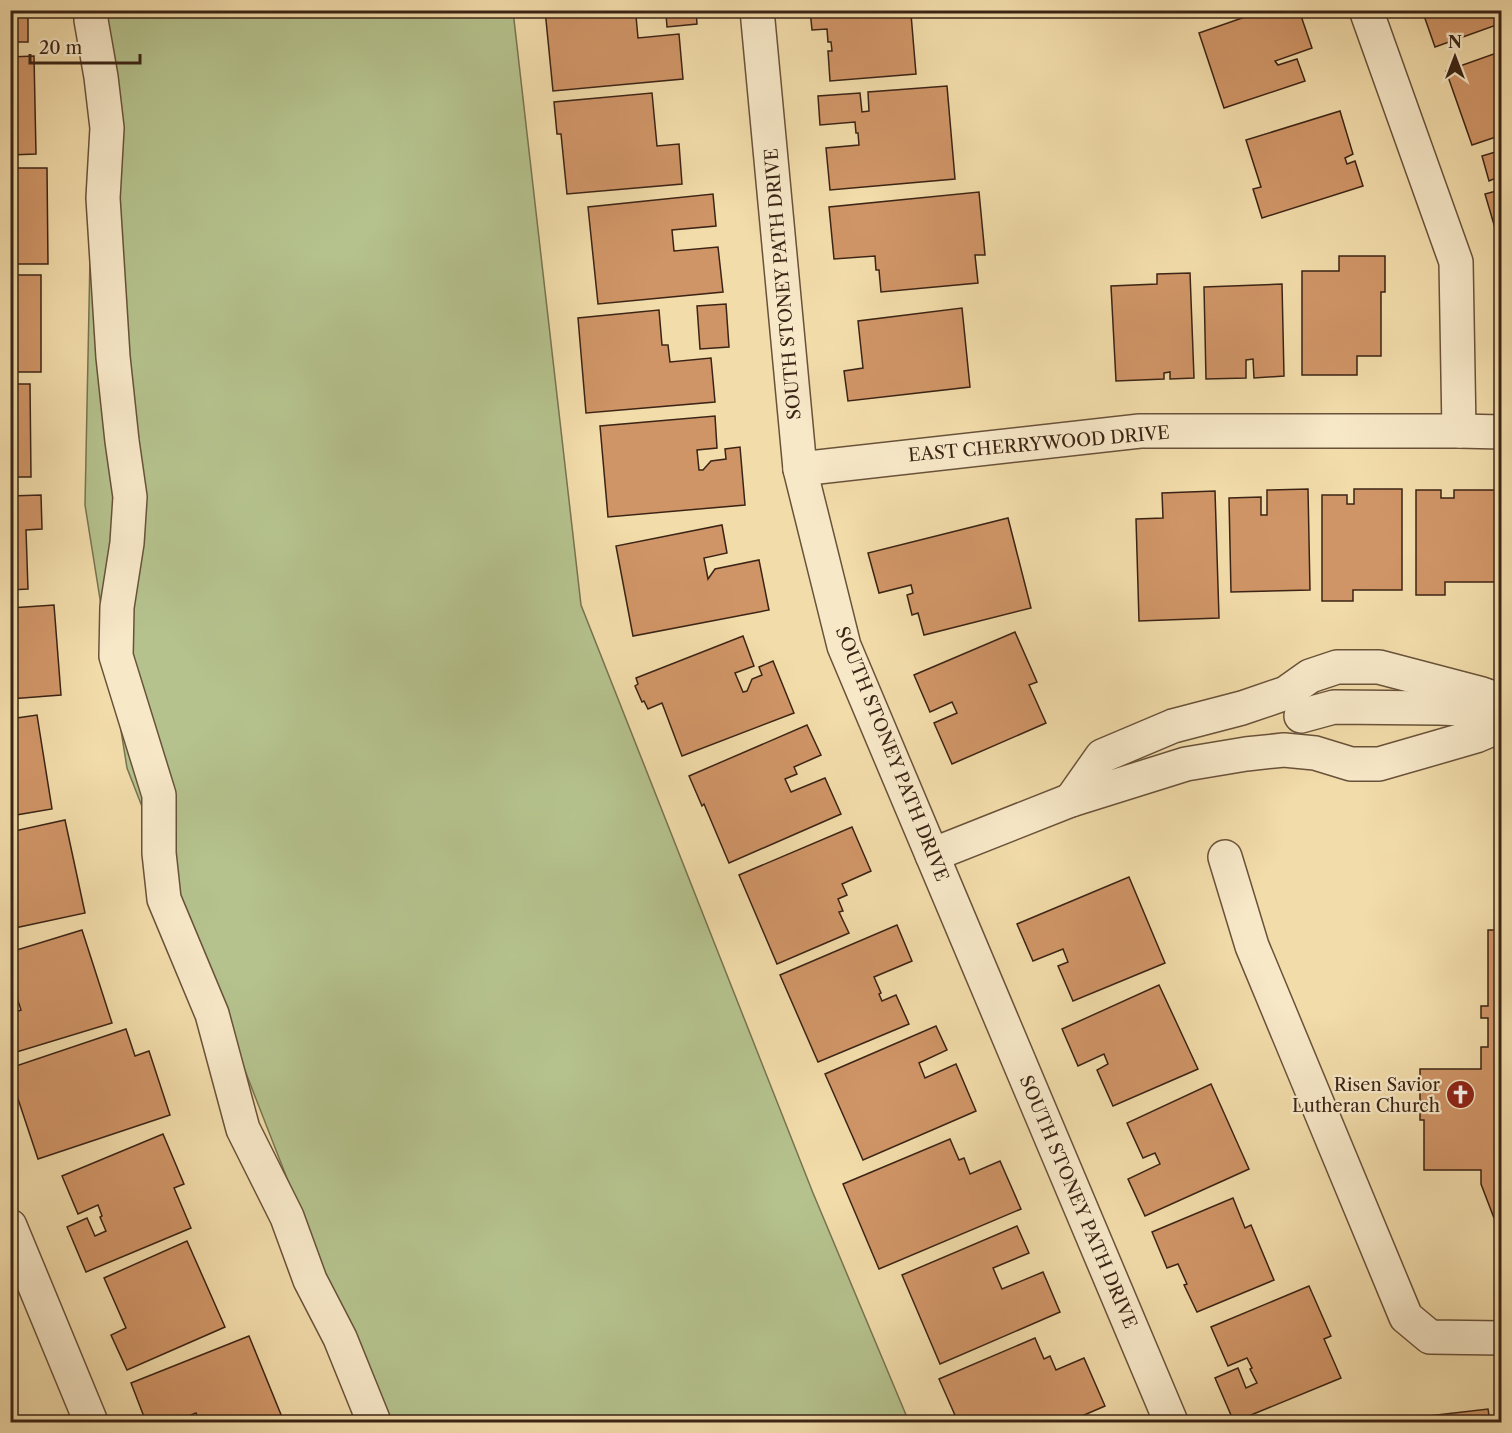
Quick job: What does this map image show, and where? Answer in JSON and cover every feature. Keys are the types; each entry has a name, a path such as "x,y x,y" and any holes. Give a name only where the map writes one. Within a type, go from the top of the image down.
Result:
{"street":[{"path":"92,10 107,128 103,198 113,357 130,497 127,543 117,607 116,656 159,795 159,853 164,899 212,1014 243,1129 287,1217 309,1280 340,1338 374,1422"},
{"name":"SOUTH STONEY PATH DRIVE","path":"757,10 800,468 844,646 1171,1422"},
{"path":"1366,10 1456,262 1459,431"},
{"name":"EAST CHERRYWOOD DRIVE","path":"800,468 1140,431 1502,432"},
{"path":"1302,752 1294,705 1310,676 1337,667 1379,667 1502,701"},
{"path":"1071,800 1102,756 1173,726 1242,708 1294,705 1502,710"},
{"path":"932,855 1071,800 1186,764 1284,750 1315,753 1351,764 1379,764 1476,736 1502,725"},
{"path":"1225,856 1252,946 1406,1317 1430,1337 1502,1338"},
{"path":"10,1226 91,1422"}],"green space":[{"path":"95,11 513,11 581,605 813,1193 909,1422 382,1422 127,768 85,505"}],"building":[{"path":"10,10 28,10 28,42 10,42"},
{"path":"545,10 696,10 697,24 667,27 666,14 636,16 638,38 679,34 683,79 553,91"},
{"path":"810,10 904,10 905,15 911,14 916,74 830,81 828,51 832,51 831,42 828,42 827,29 812,30"},
{"path":"1265,10 1299,10 1312,48 1275,61 1278,65 1297,59 1305,81 1224,108 1199,33"},
{"path":"1422,10 1502,10 1502,23 1435,47"},
{"path":"1502,51 1502,135 1472,145 1446,71"},
{"path":"34,56 36,154 10,155 10,57"},
{"path":"947,86 955,179 830,190 826,148 859,145 858,133 856,133 855,122 820,125 818,96 860,93 862,112 869,111 868,92"},
{"path":"652,93 657,146 679,144 682,184 567,194 561,134 557,134 554,102"},
{"path":"1340,111 1353,154 1345,158 1347,164 1355,161 1363,186 1262,218 1253,189 1261,187 1246,140"},
{"path":"1502,150 1502,234 1497,235 1485,194 1500,190 1496,178 1489,181 1482,156"},
{"path":"10,168 47,168 48,264 10,264"},
{"path":"979,192 985,255 975,255 978,283 881,292 875,256 834,259 829,207"},
{"path":"713,194 716,226 672,230 674,251 718,247 723,292 598,304 588,207"},
{"path":"1339,256 1385,256 1385,292 1381,292 1381,356 1357,356 1357,375 1302,375 1302,271 1339,271"},
{"path":"1190,273 1194,378 1170,379 1170,372 1164,373 1164,379 1116,381 1111,286 1157,284 1157,274"},
{"path":"10,275 41,275 41,372 10,372"},
{"path":"1282,284 1284,376 1254,378 1253,359 1246,360 1246,378 1206,379 1204,287"},
{"path":"726,304 729,347 700,349 697,306"},
{"path":"962,308 970,387 848,401 844,371 863,368 858,321"},
{"path":"659,310 662,345 668,345 670,362 711,358 715,402 586,413 578,318"},
{"path":"10,384 30,384 31,477 10,477"},
{"path":"715,416 717,448 697,450 699,470 703,470 711,461 726,459 725,449 740,447 745,505 608,517 600,426"},
{"path":"1308,489 1310,590 1231,592 1229,498 1261,497 1261,515 1267,515 1267,490"},
{"path":"1354,489 1402,489 1402,590 1353,590 1353,601 1322,601 1322,495 1347,495 1347,504 1354,504"},
{"path":"1416,490 1441,490 1441,498 1454,498 1454,490 1495,490 1495,582 1445,582 1445,595 1416,595"},
{"path":"1215,491 1219,618 1139,621 1136,519 1163,518 1162,493"},
{"path":"41,495 42,529 26,530 28,589 10,590 10,496"},
{"path":"1008,518 1031,608 924,635 918,613 912,615 907,595 913,593 911,585 879,593 868,553"},
{"path":"722,525 727,553 704,558 708,579 715,569 759,560 769,610 633,636 616,546"},
{"path":"54,605 61,695 10,699 10,608"},
{"path":"1015,632 1037,682 1029,685 1046,723 952,764 934,723 957,713 952,702 930,712 914,675"},
{"path":"743,636 754,666 735,673 743,692 747,691 752,679 762,675 759,667 773,661 794,713 682,756 662,703 648,709 635,686 638,684 636,678"},
{"path":"37,715 52,809 10,816 10,719"},
{"path":"807,725 821,755 794,767 797,774 785,779 791,792 825,778 841,814 729,863 704,804 702,806 689,776"},
{"path":"65,820 85,913 10,929 10,832"},
{"path":"852,827 871,871 842,884 847,895 838,899 843,911 839,912 849,933 777,964 739,875"},
{"path":"1129,877 1165,963 1073,1001 1058,966 1068,962 1063,949 1033,961 1017,924"},
{"path":"897,925 912,961 874,977 882,1001 896,995 909,1024 818,1062 780,975"},
{"path":"82,930 112,1023 10,1054 10,1014 21,1010 10,976 10,952"},
{"name":"Risen Savior Lutheran Church","path":"1488,930 1502,930 1502,1216 1494,1218 1481,1184 1481,1170 1424,1170 1424,1120 1420,1120 1420,1069 1481,1069 1481,1047 1488,1047 1488,1018 1481,1018 1481,1006 1488,1006"},
{"path":"1159,985 1198,1069 1113,1106 1097,1070 1108,1064 1104,1054 1078,1066 1062,1029"},
{"path":"936,1026 947,1050 919,1063 925,1078 956,1064 976,1111 863,1160 825,1074"},
{"path":"126,1029 135,1056 149,1051 170,1115 38,1159 10,1075 10,1068"},
{"path":"1211,1084 1249,1169 1145,1216 1128,1179 1160,1164 1155,1153 1143,1158 1127,1123"},
{"path":"163,1134 184,1184 174,1188 191,1228 86,1272 67,1227 87,1218 95,1236 106,1231 98,1205 78,1214 62,1176"},
{"path":"950,1139 959,1160 964,1158 970,1174 1000,1161 1021,1209 879,1269 843,1184"},
{"path":"1233,1198 1245,1228 1251,1225 1274,1280 1197,1312 1184,1285 1187,1284 1178,1264 1167,1268 1152,1232"},
{"path":"1017,1226 1029,1253 993,1268 1002,1289 1043,1272 1060,1312 940,1364 902,1275"},
{"path":"187,1241 225,1327 127,1370 111,1335 126,1328 104,1278"},
{"path":"1309,1286 1331,1336 1324,1339 1341,1378 1234,1422 1215,1378 1238,1368 1246,1388 1257,1383 1247,1358 1228,1366 1211,1327"},
{"path":"249,1336 284,1422 200,1422 196,1413 173,1422 146,1422 131,1383"},
{"path":"1035,1338 1044,1359 1050,1356 1056,1370 1084,1358 1105,1406 1068,1422 958,1422 939,1379"},
{"path":"1488,1409 1490,1422 1394,1422 1394,1420"}],"place":[{"name":"Risen Savior Lutheran Church","path":"1461,1095"}]}
